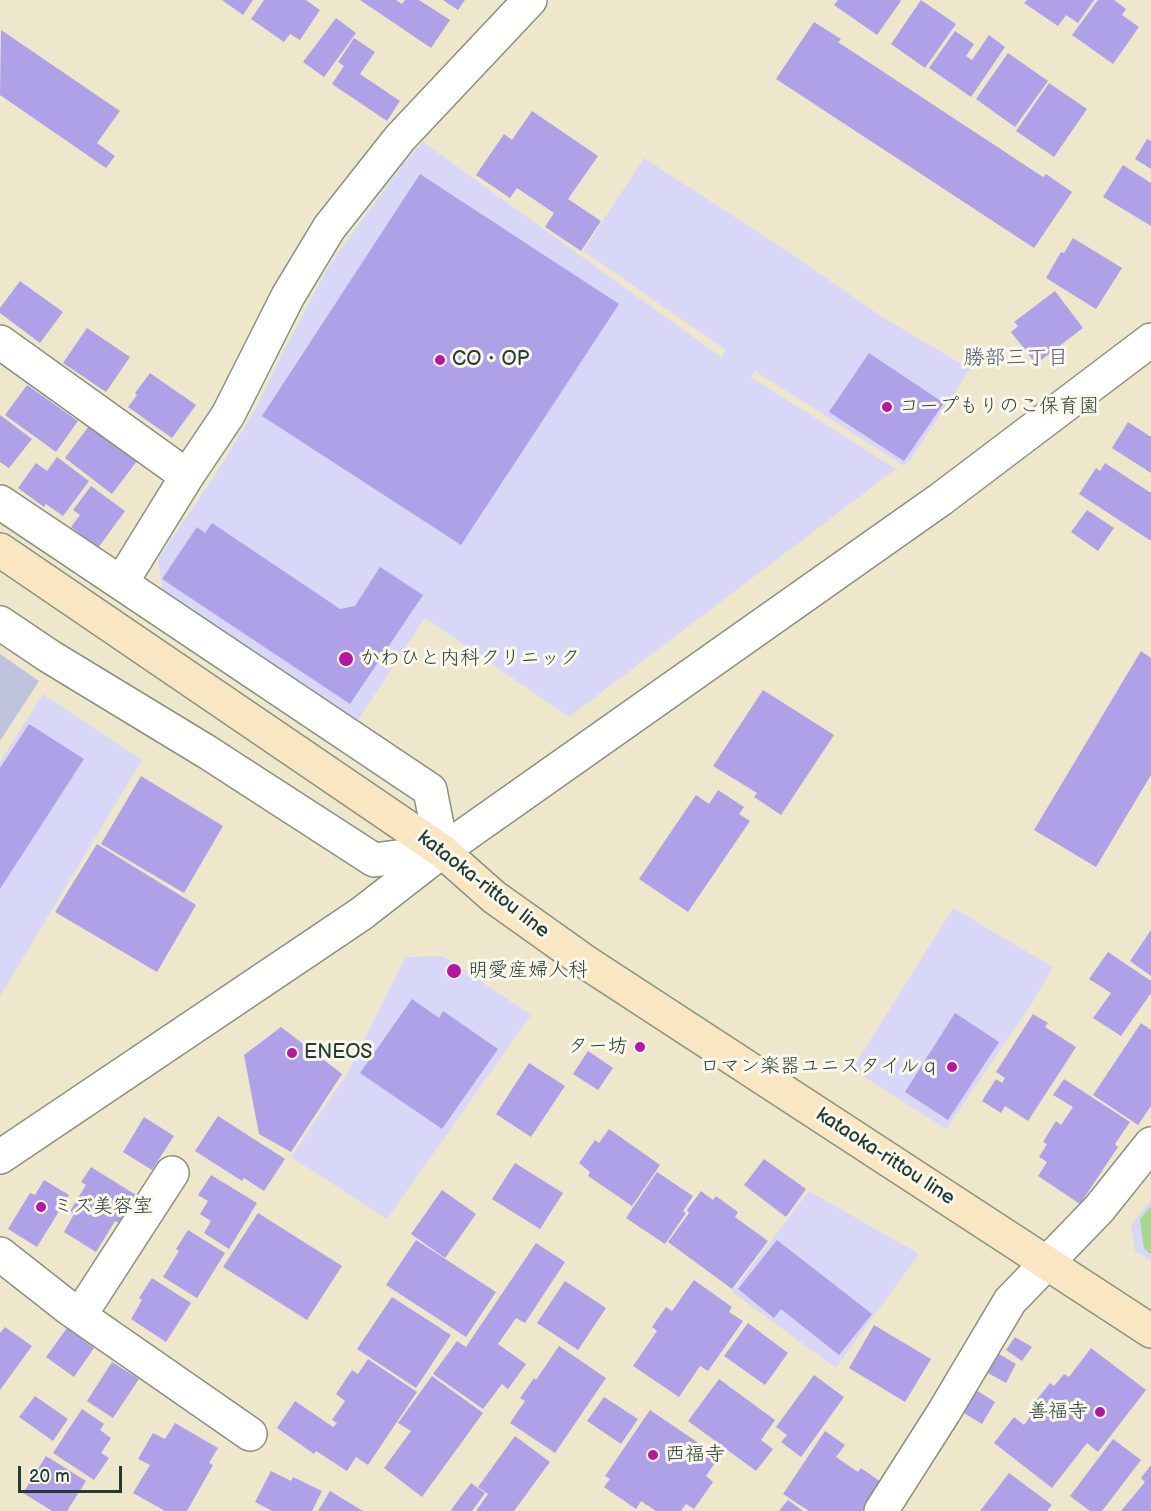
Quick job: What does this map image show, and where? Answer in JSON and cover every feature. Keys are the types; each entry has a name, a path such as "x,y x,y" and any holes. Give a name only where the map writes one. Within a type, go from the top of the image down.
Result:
{"main road":[{"name":"kataoka-rittou line","path":"0,550 442,850 494,897 584,961 1151,1331"}],"street":[{"path":"121,583 228,415 288,296 329,228 400,138 530,0"},
{"path":"0,1157 361,914 442,850 941,499 1151,340"},
{"path":"0,342 188,476"},
{"path":"0,502 430,790 442,850"},
{"path":"0,623 49,656 207,752 374,860 442,850"},
{"path":"881,1511 944,1412 1010,1301 1100,1209 1151,1144"},
{"path":"80,1315 172,1173"},
{"path":"0,1254 80,1315 250,1434"}],"shaded area":[{"path":"423,142 721,357 726,350 583,251 644,158 790,253 882,317 970,369 911,459 904,466 755,371 751,377 896,469 569,717 425,618 358,720 162,591 158,559 215,475 255,410 330,264 403,164"},
{"path":"0,654 39,681 0,741"},
{"path":"43,694 142,760 0,996 0,762"},
{"path":"953,908 1053,967 1031,1005 946,1129 852,1069"},
{"path":"443,956 531,1015 387,1219 291,1157 346,1075 406,957"},
{"path":"809,1191 919,1254 836,1368 732,1292"},
{"path":"1151,1200 1151,1261 1135,1251 1131,1225"}],"green space":[{"path":"1151,1206 1151,1254 1144,1249 1140,1219"}],"building":[{"path":"222,0 253,0 243,15"},
{"path":"264,0 306,0 320,10 300,40 290,34 284,42 251,19"},
{"path":"360,0 396,0 402,4 405,0 419,0 450,20 431,48"},
{"path":"443,0 465,0 458,10"},
{"path":"838,0 901,1 877,35 834,5"},
{"path":"921,0 956,24 925,68 891,44"},
{"path":"1027,0 1094,0 1078,23 1066,15 1058,26 1024,3"},
{"path":"1098,0 1114,0 1126,9 1122,15 1139,27 1113,64 1072,35"},
{"path":"336,18 356,33 324,77 303,62"},
{"path":"814,22 841,39 838,42 1043,177 1046,174 1072,192 1034,248 776,79"},
{"path":"1,30 120,111 97,143 115,156 106,168 0,95"},
{"path":"955,31 974,44 966,56 972,60 989,35 1005,47 971,97 929,68"},
{"path":"354,38 375,52 360,74 400,101 387,121 332,84 344,66 338,62"},
{"path":"1008,53 1048,81 1015,127 976,99"},
{"path":"1049,83 1087,109 1054,157 1016,131"},
{"path":"532,111 598,156 568,199 601,221 581,251 545,227 554,213 517,188 510,198 476,175 504,134 512,140"},
{"path":"1147,139 1151,141 1151,169 1135,159"},
{"path":"1123,165 1151,183 1151,226 1103,197"},
{"name":"CO・OP","path":"420,174 619,304 461,545 262,416"},
{"path":"1073,238 1122,268 1096,309 1046,278 1061,252 1064,253"},
{"path":"20,281 63,312 40,343 0,313 0,308"},
{"path":"1055,291 1083,328 1036,364 1011,332 1018,326 1014,322"},
{"path":"87,328 130,357 106,392 63,363"},
{"name":"コープもりのこ保育園","path":"869,353 944,403 904,461 829,412"},
{"path":"150,373 196,405 172,438 128,407"},
{"path":"27,385 78,421 56,452 5,415"},
{"path":"0,415 32,439 9,468 0,462"},
{"path":"1128,422 1151,437 1151,473 1112,448"},
{"path":"89,426 137,461 112,494 65,458"},
{"path":"57,457 89,481 63,516 46,504 44,507 18,488 36,463 47,471"},
{"path":"1105,463 1151,493 1151,541 1079,494 1096,468 1100,471"},
{"path":"91,486 125,511 98,548 71,527 80,515 73,510"},
{"path":"1087,510 1114,528 1098,551 1071,532"},
{"path":"212,523 340,609 355,606 380,567 423,595 350,704 162,579 197,527 205,533"},
{"path":"1141,651 1151,658 1151,775 1096,867 1034,830"},
{"path":"763,690 834,735 781,815 754,797 757,793 713,766"},
{"path":"29,724 84,759 0,889 0,768"},
{"path":"141,776 223,826 184,893 101,844"},
{"path":"718,790 744,807 739,814 750,821 688,912 639,879 696,795 709,804"},
{"path":"97,844 196,905 157,972 55,912"},
{"path":"1151,930 1151,976 1130,961"},
{"path":"1108,952 1151,981 1151,993 1121,1036 1093,1018 1111,993 1089,979"},
{"path":"412,999 439,1018 443,1011 498,1049 442,1129 360,1073"},
{"name":"ロマン楽器ユニスタイルｑ","path":"955,1013 999,1042 948,1120 905,1092"},
{"path":"1033,1014 1048,1023 1045,1027 1076,1047 1028,1121 1005,1106 1001,1113 982,1101 996,1079 1002,1083 1005,1078 996,1072"},
{"path":"1141,1023 1151,1030 1151,1106 1138,1125 1093,1095"},
{"path":"281,1027 342,1074 291,1152 259,1134 244,1055"},
{"path":"588,1051 613,1068 598,1090 573,1074"},
{"path":"529,1063 565,1086 531,1137 496,1114"},
{"path":"1064,1079 1130,1122 1115,1144 1118,1147 1080,1204 1038,1176 1047,1162 1039,1157 1047,1144 1043,1142 1056,1121 1061,1125 1073,1107 1053,1095"},
{"path":"218,1116 285,1159 264,1191 244,1178 242,1181 195,1151"},
{"path":"144,1117 174,1136 152,1170 123,1152"},
{"path":"609,1129 660,1165 632,1206 588,1176 590,1172 579,1163 595,1140 599,1143"},
{"path":"764,1159 806,1189 786,1217 744,1185"},
{"path":"515,1163 563,1193 540,1229 492,1199"},
{"path":"91,1167 136,1195 119,1223 115,1221 96,1252 64,1232 74,1214 70,1211 86,1185 81,1182"},
{"path":"657,1172 693,1196 683,1211 686,1213 665,1244 626,1218"},
{"path":"211,1175 257,1203 229,1249 204,1233 211,1221 200,1214 208,1201 198,1195"},
{"path":"44,1180 69,1195 37,1247 8,1229 30,1193 35,1195"},
{"path":"442,1190 476,1214 445,1258 411,1234"},
{"path":"701,1191 713,1200 716,1196 738,1212 735,1217 768,1241 732,1289 668,1242 689,1213 687,1210"},
{"path":"258,1213 342,1266 307,1320 223,1267"},
{"path":"188,1230 225,1253 197,1298 163,1277 179,1251 176,1249"},
{"path":"416,1240 496,1292 466,1337 386,1285"},
{"path":"777,1240 872,1314 839,1355 781,1309 774,1318 738,1289"},
{"path":"536,1243 565,1262 525,1323 516,1318 498,1344 526,1364 508,1389 502,1384 483,1409 433,1374 457,1341 466,1347"},
{"path":"152,1278 191,1303 166,1342 131,1319 142,1300 139,1298"},
{"path":"694,1280 732,1307 729,1312 743,1321 708,1371 700,1366 679,1397 633,1366 657,1331 652,1327 666,1307 672,1311"},
{"path":"565,1281 606,1308 578,1350 537,1323"},
{"path":"392,1297 451,1335 416,1388 357,1349"},
{"path":"748,1323 788,1353 765,1385 724,1356"},
{"path":"874,1325 931,1359 905,1402 849,1368"},
{"path":"5,1327 32,1346 0,1390 0,1333"},
{"path":"67,1328 94,1348 74,1377 46,1357"},
{"path":"1015,1337 1032,1347 1022,1361 1006,1350"},
{"path":"559,1346 606,1378 555,1453 510,1423 525,1401 520,1398 534,1378 536,1380"},
{"path":"1091,1348 1146,1390 1098,1452 1087,1443 1052,1488 994,1443 1014,1417 1024,1425 1035,1410 1031,1407 1050,1383 1054,1386 1064,1374 1069,1377"},
{"path":"999,1354 1016,1364 1006,1383 988,1373"},
{"path":"368,1359 417,1392 368,1465 356,1457 347,1471 316,1451 314,1454 277,1428 295,1401 333,1427 337,1423 332,1420 345,1401 336,1394 352,1370 358,1374"},
{"path":"112,1362 139,1379 113,1418 87,1401"},
{"path":"814,1375 844,1397 801,1457 781,1442 787,1435 776,1427"},
{"path":"432,1376 483,1413 422,1497 384,1468 411,1431 398,1423"},
{"path":"719,1379 775,1420 761,1440 773,1449 756,1471 688,1421"},
{"path":"973,1388 995,1402 982,1424 959,1410"},
{"path":"35,1396 68,1419 53,1441 19,1417"},
{"path":"604,1397 638,1419 621,1444 587,1421"},
{"path":"82,1409 104,1424 100,1430 111,1438 101,1453 109,1458 94,1480 53,1453"},
{"path":"650,1410 719,1457 706,1476 713,1482 694,1509 686,1504 681,1511 656,1511 641,1501 636,1509 604,1487 610,1479 605,1476"},
{"path":"175,1423 218,1448 209,1463 213,1465 187,1511 165,1511 133,1493 150,1465 138,1459 153,1433 165,1439"},
{"path":"825,1431 845,1445 836,1457 858,1472 861,1468 881,1482 862,1511 809,1511 783,1494"},
{"path":"515,1436 550,1462 514,1511 476,1511 488,1494 478,1487"},
{"path":"1113,1439 1141,1460 1102,1511 1090,1511 1070,1496"},
{"path":"46,1456 86,1481 67,1511 52,1511 23,1493"},
{"path":"1151,1465 1151,1511 1121,1511 1145,1482 1141,1478"},
{"path":"271,1471 291,1481 293,1477 322,1491 312,1511 272,1511 255,1502"},
{"path":"1009,1473 1052,1505 1047,1511 980,1511"},
{"path":"471,1483 485,1493 472,1511 451,1510"},
{"path":"330,1491 363,1511 318,1511"},
{"path":"788,1500 803,1511 779,1511"}],"place":[{"name":"CO・OP","path":"440,360"},
{"name":"コープもりのこ保育園","path":"887,407"},
{"name":"かわひと内科クリニック","path":"346,659"},
{"name":"明愛産婦人科","path":"454,971"},
{"name":"ター坊","path":"640,1047"},
{"name":"ENEOS","path":"292,1053"},
{"name":"ロマン楽器ユニスタイルｑ","path":"952,1067"},
{"name":"ミズ美容室","path":"41,1207"},
{"name":"善福寺","path":"1100,1412"},
{"name":"西福寺","path":"653,1455"}],"district":[{"name":"勝部三丁目","path":"1016,359"}]}
